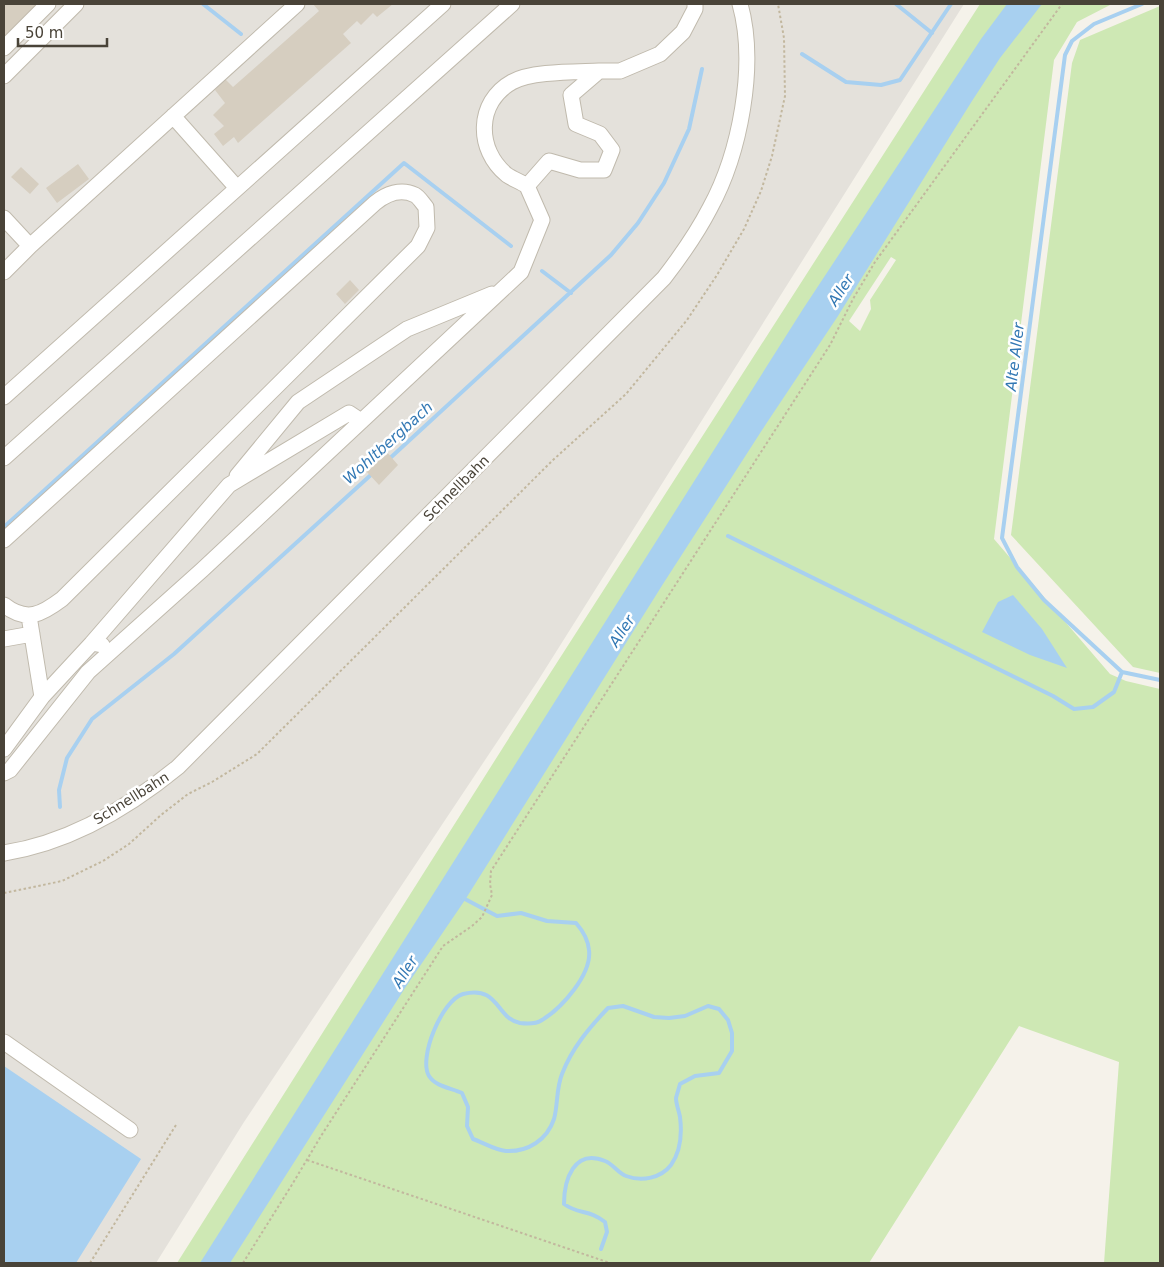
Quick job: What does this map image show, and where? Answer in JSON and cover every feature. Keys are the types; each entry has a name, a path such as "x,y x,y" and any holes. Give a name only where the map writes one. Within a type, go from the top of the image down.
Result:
{"street":[{"path":"4,48 48,4"},
{"path":"4,76 76,4"},
{"path":"4,272 30,246 297,4"},
{"path":"4,398 443,4"},
{"path":"4,458 512,4"},
{"path":"4,773 10,770 88,672 202,570 521,272 542,220 527,186 507,175 494,162 484,142 483,124 489,104 499,92 512,82 528,77 557,73 620,71 660,54 683,32 695,9 694,4"},
{"name":"Schnellbahn","path":"4,853 24,850 55,840 93,823 153,788 178,768 664,278 689,244 711,207 729,165 746,87 747,56 740,4"},
{"path":"571,95 599,71"},
{"path":"527,186 549,160 580,170 604,170 612,150 600,134 576,124 571,95 557,73"},
{"path":"173,116 237,188"},
{"path":"4,540 385,195 398,192 416,195 426,207 427,228 418,246 62,598 44,612 30,616 10,610 4,605"},
{"path":"4,218 30,246"},
{"path":"4,749 42,697 92,643 298,402 406,328 502,290"},
{"path":"229,485 349,413 361,421"},
{"path":"30,616 42,697"},
{"path":"4,639 32,634"},
{"path":"92,643 114,648"},
{"path":"4,1042 130,1130"}],"path":[{"path":"4,893 62,881 104,861 129,844 188,794 212,782 257,754 553,460 626,394 687,320 717,275 744,229 761,191 772,156 785,96 784,38 778,4"},
{"path":"243,1263 321,1136 443,946 482,917 492,895 490,884 491,871 830,346 852,299 875,262 1062,4"},
{"path":"90,1263 176,1125"},
{"path":"307,1160 610,1263"}],"shaded area":[{"path":"4,4 964,4 539,679 244,1122 156,1263 4,1263"}],"green space":[{"path":"980,4 1112,4 1077,22 1054,60 994,539 1110,674 1126,681 1160,689 1160,1263 1104,1263 1119,1062 1019,1026 869,1263 177,1263 540,689","holes":["891,257 896,260 870,300 871,309 860,331 849,321"]},
{"path":"1160,6 1160,673 1133,667 1011,535 1072,63 1080,40"}],"water":[{"name":"Aller","path":"1007,4 1042,4 1000,58 972,101 838,316 663,584 465,900 405,988 230,1263 200,1263 803,309 981,39"},
{"path":"1013,595 1042,629 1067,668 1030,655 982,632 998,602"},
{"path":"4,1066 141,1159 76,1263 4,1263"}],"building":[{"path":"4,4 37,4 4,38"},
{"path":"313,4 393,4 377,17 373,13 361,25 357,21 343,34 351,43 238,143 234,137 223,146 214,134 224,126 213,115 225,103 215,90 225,79 233,87 319,11"},
{"path":"78,164 89,179 57,203 46,188"},
{"path":"21,167 39,184 30,194 11,177"},
{"path":"350,280 359,290 345,304 336,294"},
{"path":"386,451 398,465 379,485 366,471"}],"waterway":[{"path":"203,4 241,34"},
{"path":"896,4 932,33"},
{"name":"Wohltbergbach","path":"802,54 846,82 881,85 900,80 951,4"},
{"name":"Alte Aller","path":"1142,4 1094,24 1072,41 1065,55 1002,538 1017,567 1044,600 1122,672 1160,680"},
{"name":"Wohltbergbach","path":"388,460 611,255 638,223 664,183 689,129 702,69"},
{"path":"4,527 404,163 511,246"},
{"path":"542,271 571,293"},
{"name":"Wohltbergbach","path":"60,807 59,790 67,758 92,719 174,654 373,473"},
{"path":"728,536 1053,696 1074,709 1093,707 1114,692 1122,672"},
{"path":"463,898 497,916 521,913 547,921 576,923 585,935 589,950 589,959 581,980 566,999 550,1015 540,1021 526,1024 512,1020 491,998 475,992 463,994 455,999 440,1018 429,1044 426,1068 429,1076 436,1083 462,1093 468,1107 467,1126 473,1139 506,1151 529,1147 542,1139 554,1119 559,1085 566,1065 582,1039 608,1008 623,1006 654,1017 669,1018 685,1016 708,1006 719,1009 728,1020 732,1033 732,1051 719,1073 695,1076 680,1084 676,1103 681,1123 681,1136 677,1154 667,1169 657,1176 638,1179 623,1175 608,1162 594,1158 578,1163 569,1176 564,1195 564,1204 574,1210 594,1215 605,1222 607,1232 601,1249"}]}
